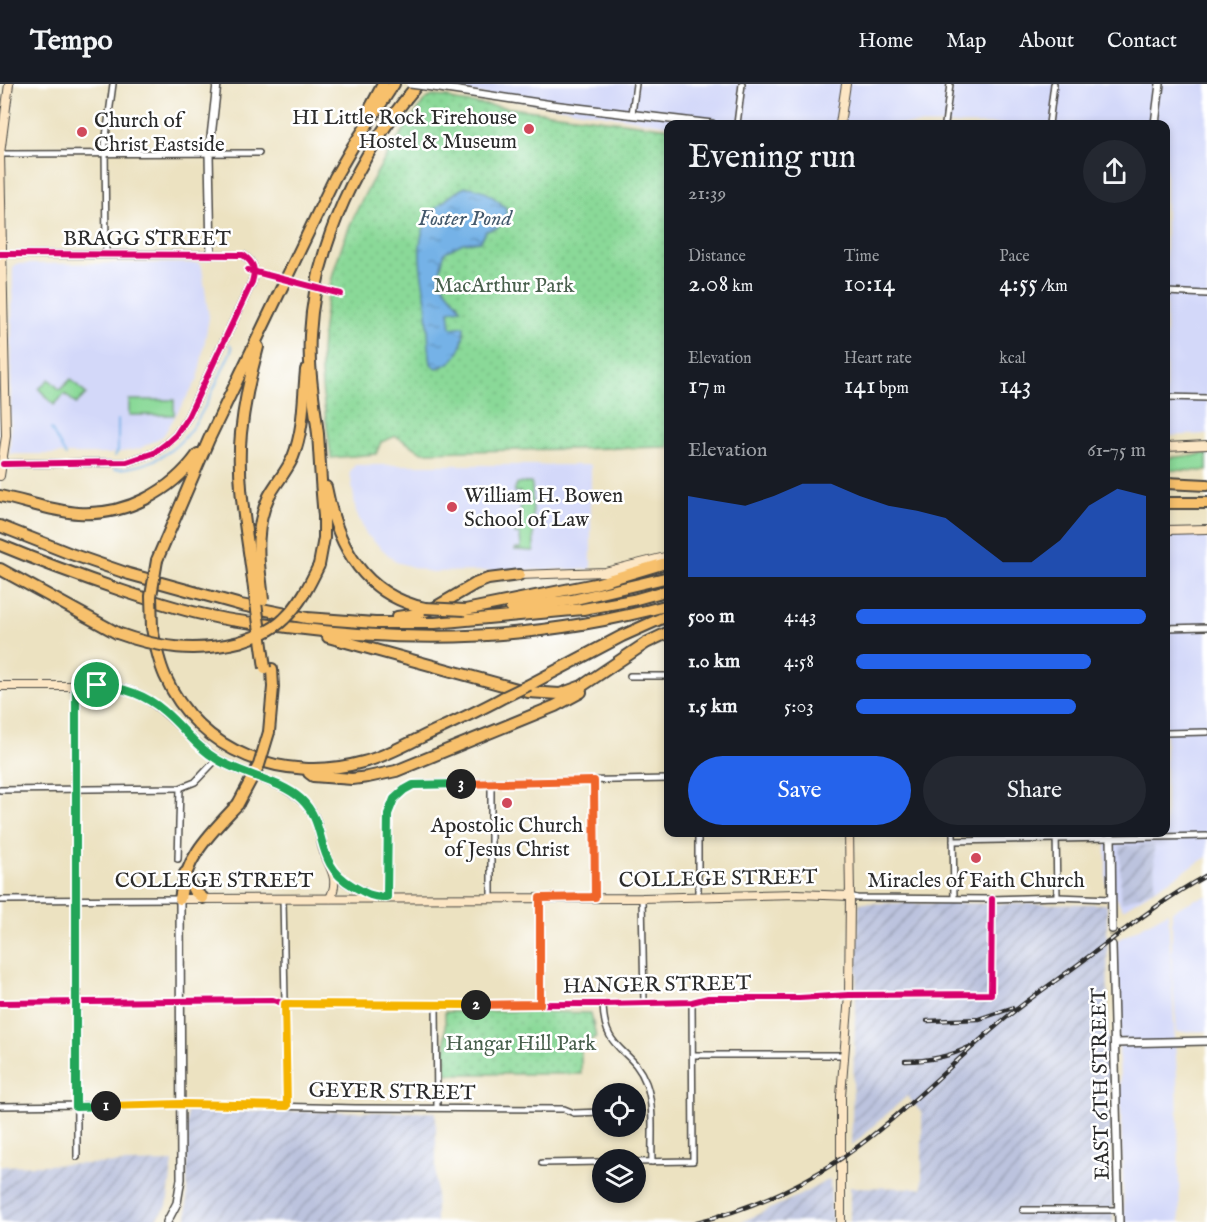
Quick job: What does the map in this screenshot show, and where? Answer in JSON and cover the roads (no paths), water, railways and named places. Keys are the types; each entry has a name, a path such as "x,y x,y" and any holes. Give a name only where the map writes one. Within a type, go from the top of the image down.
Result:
{"highway":[{"path":"353,146 373,100 383,84"},
{"path":"394,84 335,177 209,439 157,560 151,596 152,628 157,653 171,687 187,712 210,735 255,760 304,770 346,766 376,759 664,617"},
{"path":"257,581 258,534 270,496 292,458 304,418 316,282 327,242 334,222 372,147 417,84"},
{"path":"180,899 185,873 197,850 238,804 260,765 269,732 271,706 268,669 257,581 242,493 241,435 247,388 262,329"},
{"path":"0,569 117,633 149,644 199,649 250,639 270,630 284,619 303,596 319,565 324,538 310,337"},
{"path":"0,496 76,513 99,512 142,501 182,475 209,439"},
{"path":"319,450 327,492 345,546 358,568 374,585 389,596 407,604 425,608 465,610 510,608 572,600 664,578"},
{"path":"1170,483 1207,485"},
{"path":"1170,503 1207,503"},
{"path":"3,527 129,574 241,604 307,618 375,623 435,623 583,609 633,600 664,591"},
{"path":"0,545 88,579 164,604 215,618 298,628 415,637 496,636 595,622 664,606"},
{"path":"465,610 595,584 664,563"},
{"path":"307,618 391,618 418,614 434,608 481,581 519,574"},
{"path":"298,628 540,694 560,694 571,691 601,675 653,639 664,634"},
{"path":"304,770 313,776 339,779 368,777 425,761 563,702 590,686 626,657"},
{"path":"185,873 194,891 203,898"}],"main road":[{"path":"0,476 6,436 2,357 0,154 9,84"},
{"path":"841,120 846,84"},
{"path":"1170,447 1207,445"},
{"path":"1170,530 1207,529"},
{"path":"519,574 605,572 664,557"},
{"path":"0,686 110,686 143,697 165,711 191,739 217,759 238,771 280,786 300,798 315,818 330,866 335,883 330,898"},
{"path":"841,1222 842,1096 849,995 849,837"},
{"path":"330,866 344,881 372,897"},
{"path":"343,898 344,881"},
{"name":"COLLEGE STREET","path":"180,899 642,898 797,894 850,896"}],"street":[{"path":"106,254 105,154 113,84"},
{"path":"211,255 209,154 217,84"},
{"path":"410,84 680,120"},
{"path":"632,114 636,84"},
{"path":"738,120 742,84"},
{"path":"946,120 950,84"},
{"path":"1050,120 1054,84"},
{"path":"1156,120 1160,84"},
{"path":"0,154 259,153"},
{"name":"BRAGG STREET","path":"1,254 243,255 252,262 255,273 188,417 170,441 154,453 127,462 1,464"},
{"path":"1170,292 1207,294"},
{"path":"1170,397 1207,398"},
{"path":"1170,628 1207,627"},
{"path":"630,676 664,676"},
{"path":"76,686 77,1157"},
{"path":"1170,733 1207,732"},
{"path":"0,790 180,788 199,779 217,759"},
{"path":"387,897 388,814 391,804 410,786 664,778"},
{"path":"594,781 595,897"},
{"path":"490,898 491,783"},
{"path":"178,859 180,788"},
{"path":"1170,836 1207,836"},
{"path":"698,837 698,897"},
{"path":"953,837 954,898"},
{"path":"953,841 1035,837"},
{"path":"1056,837 1057,897"},
{"path":"1112,837 1112,929"},
{"name":"COLLEGE STREET","path":"850,896 857,898 992,900 1057,897 1112,899"},
{"path":"283,898 287,1106"},
{"path":"540,898 540,1004"},
{"path":"642,898 644,1002"},
{"path":"167,1222 180,1192 180,899"},
{"name":"COLLEGE STREET","path":"0,900 180,899"},
{"name":"HANGER STREET","path":"0,1003 273,1000 285,1004 603,1004 692,1002 708,998 991,994 992,900"},
{"name":"EAST 6TH STREET","path":"1112,945 1119,1222"},
{"path":"646,1162 693,1161 692,1002"},
{"path":"603,1004 606,1030 619,1050 637,1067 646,1083 651,1103 652,1162"},
{"path":"436,1005 437,1108"},
{"path":"1116,1043 1207,1041"},
{"path":"693,1055 844,1055"},
{"name":"GEYER STREET","path":"0,1106 76,1107 181,1104 564,1109 574,1113 592,1112"},
{"path":"542,1163 592,1162"},
{"path":"1023,1210 1119,1210"}],"water":[{"name":"Foster Pond","path":"466,187 477,188 492,197 506,208 506,217 497,228 486,231 481,241 463,243 445,252 440,278 461,309 449,311 451,328 464,326 464,333 455,358 437,368 431,364 420,245 426,222 433,212 454,193"}],"waterway":[{"path":"116,468 140,465 161,457 191,429 213,391 232,349 230,345"},
{"path":"115,456 118,451 118,420"},
{"path":"51,429 66,456"}],"tunnel":[{"path":"1112,929 1112,945"}],"railway":[{"path":"697,1222 740,1209 783,1192 842,1158 898,1114 1017,1009 1146,914 1207,875"},
{"path":"927,1021 979,1019 1012,1008"},
{"path":"905,1061 938,1058 969,1047"}],"place":[{"name":"HI Little Rock Firehouse Hostel & Museum","path":"529,129"},
{"name":"Church of Christ Eastside","path":"82,132"},
{"name":"William H. Bowen School of Law","path":"452,507"},
{"name":"Apostolic Church of Jesus Christ","path":"507,803"},
{"name":"Miracles of Faith Church","path":"976,858"}],"park label":[{"name":"MacArthur Park","path":"504,285"},
{"name":"Hangar Hill Park","path":"521,1043"}]}
